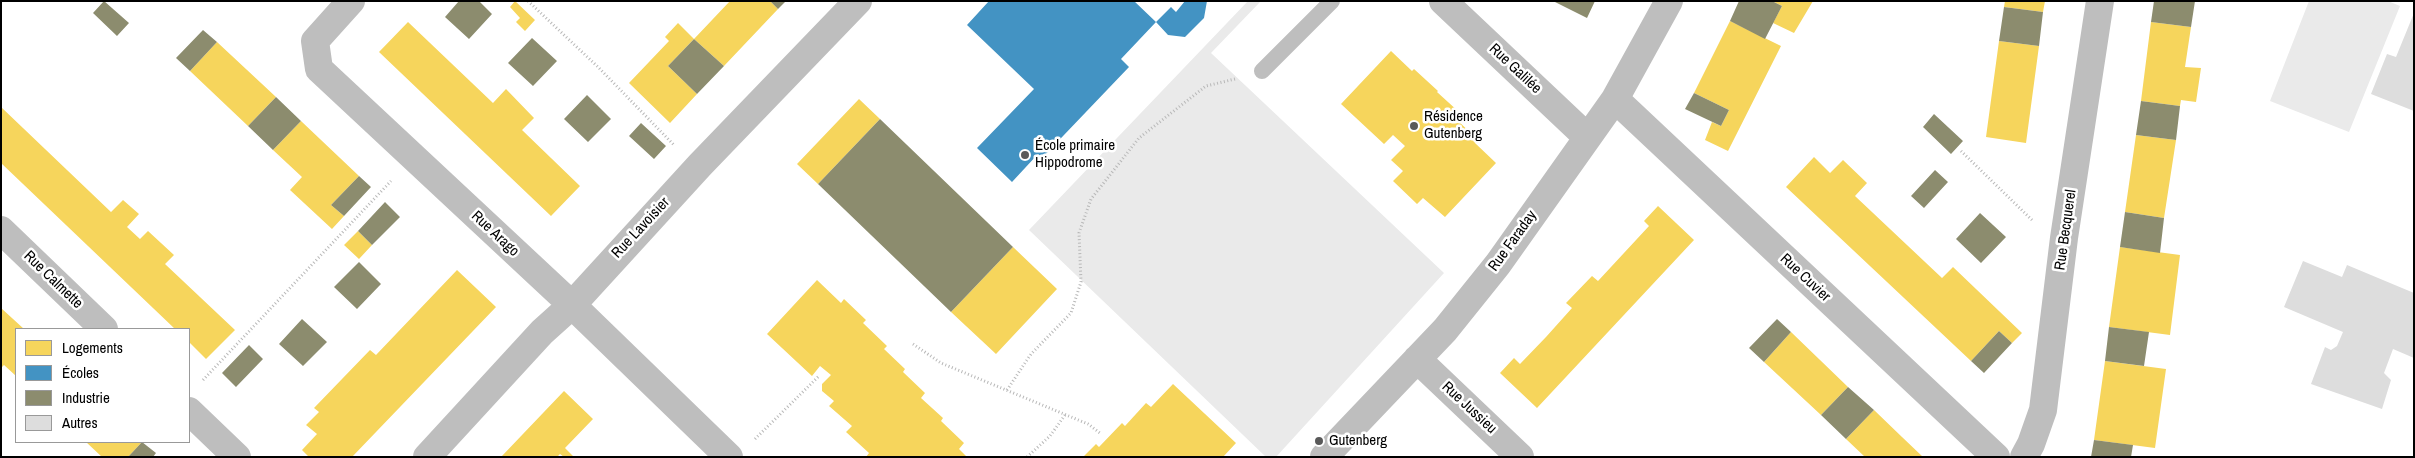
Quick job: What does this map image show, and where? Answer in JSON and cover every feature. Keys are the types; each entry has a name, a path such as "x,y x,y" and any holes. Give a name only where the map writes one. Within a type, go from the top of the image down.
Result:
{"street":[{"name":"Rue Arago","path":"351,1 315,41 319,69 572,305 740,450"},
{"name":"Rue Lavoisier","path":"426,457 542,332 572,305 598,274 700,165 858,1"},
{"name":"Rue Galilée","path":"1443,1 1588,137"},
{"name":"Rue Faraday","path":"1324,457 1444,330 1498,264 1615,98 1669,1"},
{"name":"Rue Becquerel","path":"2024,457 2031,444 2043,410 2064,238 2100,1"},
{"name":"Rue Cuvier","path":"1615,98 1996,457"},
{"name":"Rue Calmette","path":"1,230 103,328"},
{"name":"Rue Jussieu","path":"1417,359 1520,457"},
{"path":"190,412 237,457"}],"lane":[{"path":"1262,71 1332,1"}],"path":[{"path":"528,1 678,149 700,165"},
{"path":"1007,390 1032,354 1072,313 1081,282 1079,234 1091,200 1139,138 1206,86 1262,71"},
{"path":"1960,151 2043,231 2064,238"},
{"path":"202,381 414,159"},
{"path":"913,344 941,363 1088,424 1100,433"},
{"path":"740,450 819,376"},
{"path":"1027,457 1050,436 1065,415"}],"shaded area":[{"path":"1248,1 1261,1 1211,53 1444,273 1276,457 1266,457 1029,230"},
{"path":"2309,1 2388,1 2400,6 2349,132 2270,101"}],"building: Logements":[{"path":"515,1 535,20 525,31 516,22 520,18 510,7"},
{"path":"730,1 770,1 778,9 724,66 694,39"},
{"path":"1772,1 1813,1 1794,33 1773,23 1782,6"},
{"path":"2005,1 2045,1 2043,12 2004,7"},
{"path":"1730,21 1781,46 1728,151 1705,140 1712,122 1721,126 1729,110 1694,93"},
{"path":"408,22 493,103 506,89 534,118 522,130 580,186 551,216 379,52"},
{"path":"2151,22 2191,27 2185,67 2201,68 2196,102 2181,100 2180,106 2141,101"},
{"path":"678,23 694,39 668,66 697,94 670,123 629,83 669,41 665,37"},
{"path":"1999,41 2039,46 2026,143 1986,137"},
{"path":"217,42 276,97 248,126 190,71"},
{"name":"Résidence Gutenberg","path":"1391,51 1412,71 1414,69 1459,112 1454,117 1478,140 1475,143 1496,163 1445,217 1423,198 1417,204 1393,181 1403,171 1391,160 1405,146 1393,135 1384,144 1341,104"},
{"path":"859,99 880,119 818,184 797,164"},
{"path":"1,107 111,212 123,200 139,214 127,227 140,239 148,231 174,255 165,264 235,330 206,359 190,343 190,328 174,328 1,163"},
{"path":"301,121 359,176 331,205 344,216 332,229 290,190 302,177 273,150"},
{"path":"2136,135 2176,140 2164,218 2125,212"},
{"path":"1814,157 1830,173 1843,160 1867,183 1855,196 1942,278 1953,267 2022,333 2012,343 1999,331 1971,361 1786,187"},
{"path":"1658,206 1694,240 1537,408 1500,373 1514,358 1520,364 1546,337 1572,308 1566,303 1592,276 1598,281 1649,226 1644,221"},
{"path":"358,231 372,245 359,259 344,245"},
{"path":"1013,247 1057,289 996,354 951,312"},
{"path":"2120,247 2180,255 2170,335 2109,327"},
{"path":"457,270 496,307 352,457 309,457 302,450 317,434 306,425 319,412 314,408 370,350 376,355"},
{"path":"817,280 841,303 844,299 866,320 863,323 887,346 884,349 905,369 903,372 925,393 921,398 943,418 941,421 964,443 959,449 967,457 866,457 869,453 846,432 852,426 829,406 834,401 822,391 822,384 831,375 820,366 812,376 767,334"},
{"path":"1,308 23,328 15,328 15,375 4,365 1,368"},
{"path":"1791,332 1848,387 1821,415 1764,362"},
{"path":"2105,361 2166,369 2155,448 2094,440"},
{"path":"1173,384 1236,443 1223,457 1083,457 1096,444 1099,447 1122,423 1125,426 1146,403 1151,407"},
{"path":"564,391 593,419 565,448 574,457 564,457 560,454 557,457 501,457"},
{"path":"1874,410 1923,457 1865,457 1846,439"},
{"path":"87,443 141,443 128,457 102,457"}],"building: Écoles":[{"path":"989,1 1134,1 1156,22 1121,59 1129,67 1042,158 1038,154 1012,182 977,148 1034,89 967,25"},
{"path":"1185,1 1207,1 1204,18 1185,37 1168,35 1156,22 1171,7 1176,12"}],"building: Industrie":[{"path":"104,1 129,23 117,36 93,13"},
{"path":"459,1 479,1 492,14 469,39 445,17"},
{"path":"770,1 786,1 778,9"},
{"path":"1553,1 1595,1 1587,18"},
{"path":"1739,1 1772,1 1782,6 1765,39 1730,21"},
{"path":"2154,1 2195,1 2191,27 2151,22"},
{"path":"2004,7 2043,12 2039,46 1999,41"},
{"path":"203,30 217,42 190,71 176,58"},
{"path":"532,38 557,61 533,86 508,63"},
{"path":"694,39 724,66 697,94 668,66"},
{"path":"1694,93 1729,110 1721,126 1685,109"},
{"path":"587,95 611,119 588,142 564,119"},
{"path":"276,97 301,121 273,150 248,126"},
{"path":"2141,101 2180,106 2176,140 2136,135"},
{"path":"1934,114 1963,141 1951,154 1923,127"},
{"path":"880,119 1013,247 951,312 818,184"},
{"path":"641,123 666,146 654,159 629,136"},
{"path":"1935,170 1948,182 1924,208 1911,196"},
{"path":"359,176 371,187 344,216 331,205"},
{"path":"385,202 400,217 372,245 358,231"},
{"path":"2125,212 2164,218 2160,253 2120,247"},
{"path":"1980,213 2006,237 1981,263 1956,239"},
{"path":"359,262 381,284 357,309 334,287"},
{"path":"302,319 327,342 303,366 279,344"},
{"path":"1777,319 1791,332 1764,362 1749,348"},
{"path":"2109,327 2149,332 2144,366 2105,361"},
{"path":"1999,331 2012,343 1984,373 1971,361"},
{"path":"249,345 263,359 236,387 222,373"},
{"path":"1848,387 1874,410 1846,439 1821,415"},
{"path":"2094,440 2133,445 2131,457 2091,457"},
{"path":"141,443 156,453 153,457 128,457"}],"building: Autres":[{"path":"2414,13 2414,111 2371,94 2387,54 2396,57"},
{"path":"2303,261 2342,277 2347,265 2414,293 2414,358 2393,349 2384,373 2391,380 2382,409 2311,384 2325,347 2331,350 2337,346 2343,332 2284,307"}],"place":[{"name":"Résidence Gutenberg","path":"1414,126"},
{"name":"École primaire Hippodrome","path":"1025,155"},
{"name":"Gutenberg","path":"1319,441"}]}
